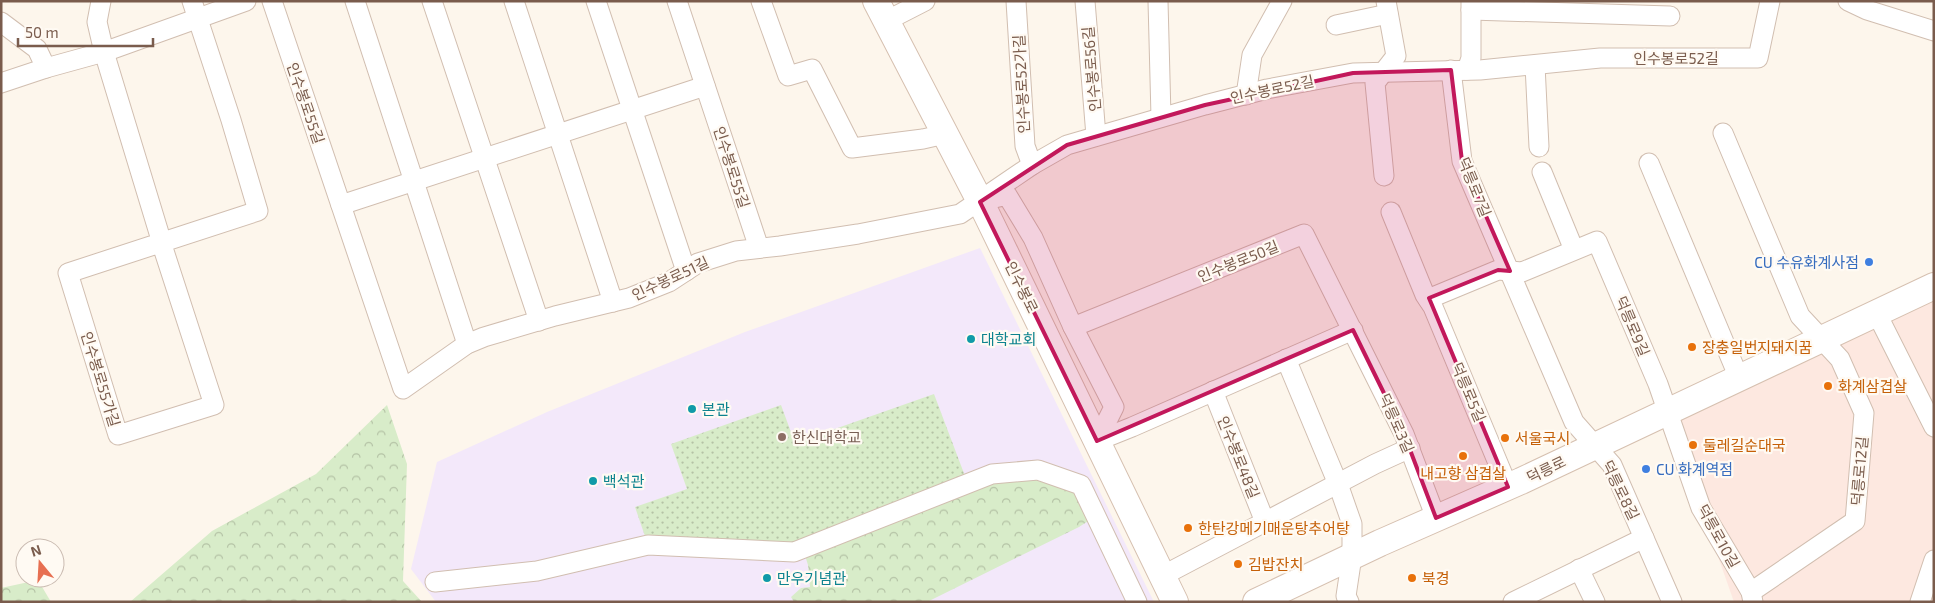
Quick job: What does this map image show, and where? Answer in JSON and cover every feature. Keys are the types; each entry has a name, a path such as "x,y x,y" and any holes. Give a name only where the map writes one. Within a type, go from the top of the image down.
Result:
{"main road":[{"name":"인수봉로","path":"881,11 980,202 1164,575 1175,602"},
{"name":"덕릉로","path":"1256,602 1352,556 1508,487 1934,286"}],"street":[{"name":"인수봉로55가길","path":"101,1 97,22 104,52 162,243 214,405 118,436 68,273 162,243 258,211 195,10"},
{"path":"1,83 104,52 195,10 246,1"},
{"name":"인수봉로55길","path":"272,1 403,389"},
{"path":"355,1 467,344"},
{"path":"432,1 539,321"},
{"path":"514,1 614,302"},
{"path":"596,1 686,271"},
{"name":"인수봉로55길","path":"677,1 759,248"},
{"path":"761,1 788,76 812,68 852,148 923,139 945,134"},
{"name":"인수봉로","path":"881,11 925,1"},
{"name":"인수봉로52가길","path":"1016,1 1024,146 1032,166"},
{"name":"인수봉로56길","path":"1085,1 1096,136"},
{"path":"1158,1 1161,117"},
{"path":"1246,94 1252,56 1282,1"},
{"name":"인수봉로52길","path":"980,202 1032,166 1067,145 1246,94 1353,73 1459,70 1600,58 1758,58 1770,1"},
{"path":"1848,1 1867,10 1934,31"},
{"path":"1471,6 1670,16"},
{"name":"덕릉로7길","path":"1471,6 1471,58 1459,70 1462,161 1574,422 1595,445"},
{"path":"1336,25 1387,8 1396,56 1375,83 1384,176"},
{"path":"1,22 37,49 46,68"},
{"path":"1535,65 1539,147"},
{"path":"341,205 705,86"},
{"path":"1723,133 1800,316 1820,339"},
{"path":"1649,163 1739,378"},
{"path":"1428,299 1498,270 1522,272 1574,250 1542,172"},
{"path":"980,202 1007,195 1033,238 1073,328 1114,407 1097,441"},
{"name":"인수봉로51길","path":"403,389 467,344 539,321 629,298 669,282 698,263 736,251 858,234 960,214 980,202"},
{"name":"덕릉로5길","path":"1391,212 1508,487"},
{"name":"인수봉로50길","path":"1073,328 1304,234 1353,330"},
{"name":"덕릉로9길","path":"1574,250 1597,241 1658,384 1667,411"},
{"path":"1876,312 1929,405 1934,427"},
{"path":"1097,441 1353,330"},
{"name":"덕릉로3길","path":"1353,330 1410,448 1436,518"},
{"name":"덕릉로12길","path":"1752,597 1855,521 1864,413 1840,359 1820,339"},
{"path":"1286,359 1338,484 1352,524 1352,556 1346,596 1349,602"},
{"name":"인수봉로48길","path":"1213,391 1265,522"},
{"name":"덕릉로10길","path":"1667,411 1701,508 1752,597"},
{"name":"덕릉로8길","path":"1595,445 1612,465 1672,602"},
{"path":"1164,575 1375,464 1410,448"},
{"path":"435,582 537,571 648,545 794,552 992,474 1038,470 1081,485 1137,602"},
{"name":"덕릉로8길","path":"1520,600 1644,538"},
{"path":"1920,602 1934,560"},
{"path":"1579,569 1595,602"}],"highlighted area":[{"path":"1451,70 1462,161 1510,271 1498,270 1429,298 1508,487 1436,518 1404,434 1353,330 1097,441 980,202 1067,145 1205,105 1353,73"}],"shaded area":[{"name":"한신대학교","path":"980,248 1154,602 436,602 411,569 437,462 547,412 745,332"},
{"path":"1934,298 1934,602 1734,602 1669,417"}],"green space":[{"path":"934,394 968,484 794,552 648,545 635,507 687,489 671,444 781,405 795,443"},
{"path":"387,405 407,464 403,581 422,602 130,602 212,531 316,474"},
{"path":"992,474 1081,485 1096,516 1079,527 927,602 794,602 791,597 801,588 810,587 808,565 803,549"},
{"path":"15,585 15,588 43,588 51,602 1,602 1,588"}],"place":[{"name":"CU 수유화계사점","path":"1869,262"},
{"name":"대학교회","path":"971,339"},
{"name":"장충일번지돼지꿈","path":"1692,347"},
{"name":"화계삼겹살","path":"1828,386"},
{"name":"본관","path":"692,409"},
{"name":"한신대학교","path":"782,437"},
{"name":"서울국시","path":"1505,438"},
{"name":"둘레길순대국","path":"1693,445"},
{"name":"내고향 삼겹살","path":"1463,456"},
{"name":"CU 화계역점","path":"1646,469"},
{"name":"백석관","path":"593,481"},
{"name":"한탄강메기매운탕추어탕","path":"1188,528"},
{"name":"김밥잔치","path":"1238,564"},
{"name":"만우기념관","path":"767,578"},
{"name":"북경","path":"1412,578"}]}
